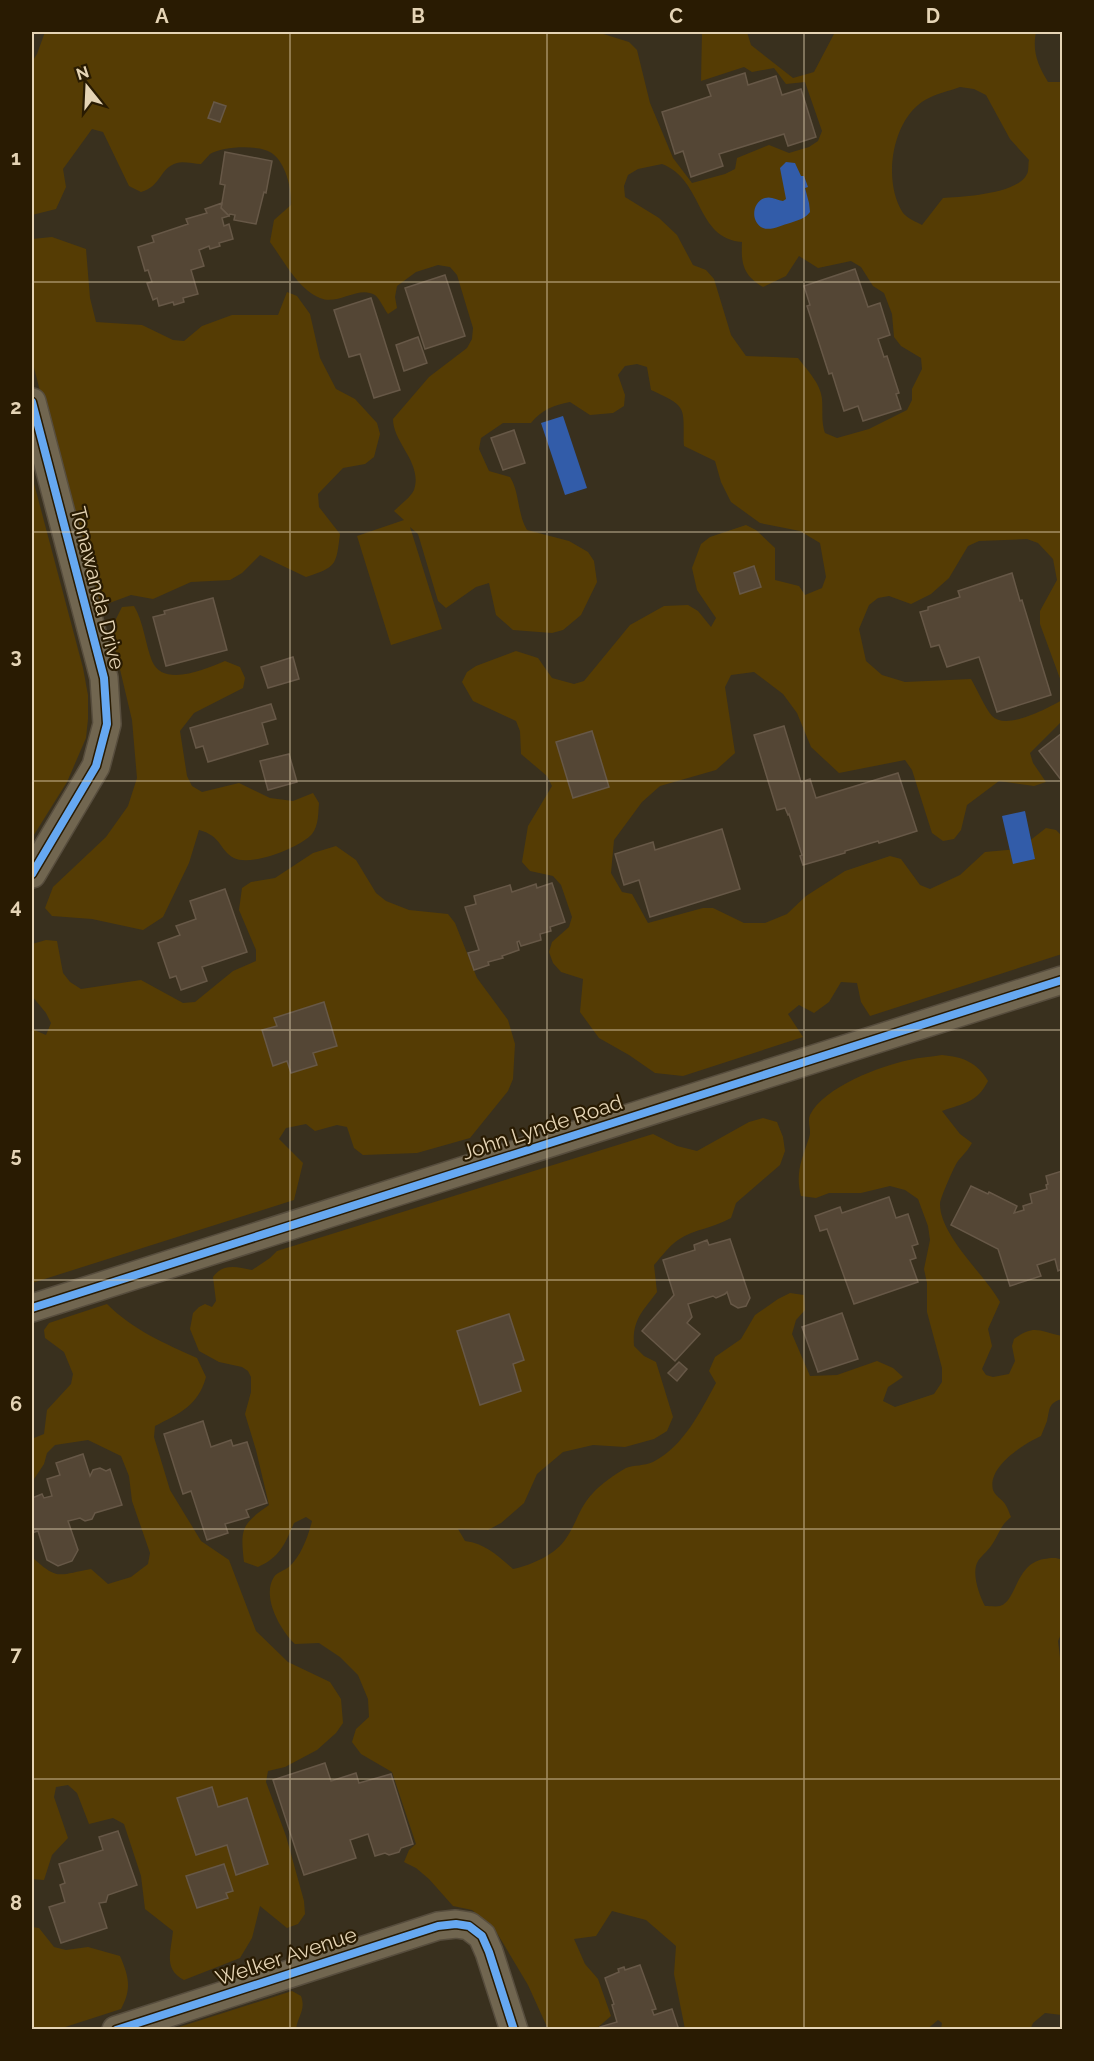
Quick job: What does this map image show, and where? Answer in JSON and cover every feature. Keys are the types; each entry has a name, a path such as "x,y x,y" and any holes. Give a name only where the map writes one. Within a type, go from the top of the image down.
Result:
{"street":[{"name":"Tonawanda Drive","path":"32,402 104,678 107,724 96,766 32,874"},
{"name":"John Lynde Road","path":"32,1308 1062,980"},
{"name":"Welker Avenue","path":"116,2030 438,1926 456,1924 469,1926 482,1936 514,2030"}],"shaded area":[{"path":"45,32 597,32 629,42 637,50 650,103 673,158 692,183 725,174 735,169 737,158 769,145 789,153 809,147 818,141 822,131 805,82 786,84 774,68 752,72 744,67 701,81 702,32 747,32 751,45 793,78 814,72 835,32 1036,32 1035,52 1041,70 1048,82 1062,82 1062,684 1040,624 1040,611 1057,580 1053,559 1038,543 1027,539 979,541 968,546 949,578 931,594 911,604 889,596 878,598 869,605 859,629 866,661 882,675 905,682 971,679 989,713 998,720 1017,720 1027,717 1062,700 1062,721 1030,753 1033,763 1046,782 1034,786 999,781 967,805 961,830 954,839 943,841 932,833 912,770 905,760 839,773 811,747 797,713 783,694 754,672 731,675 725,687 735,753 716,770 660,786 642,802 614,840 611,873 622,892 632,894 648,923 703,908 713,908 744,923 765,923 787,914 806,896 845,871 890,856 901,859 920,885 930,889 960,875 985,852 1019,849 1046,828 1056,830 1062,836 1062,954 870,1016 861,1002 857,983 841,982 829,1002 814,1013 799,1005 788,1014 803,1037 683,1076 655,1073 599,1038 580,1012 583,979 561,972 553,963 549,952 552,942 569,927 572,917 561,885 553,876 530,871 522,862 528,826 552,786 547,776 521,754 520,731 516,721 473,701 462,682 467,672 476,666 516,651 538,658 552,678 574,684 584,681 630,625 664,606 688,605 698,611 711,627 716,618 697,590 692,568 701,544 710,537 746,525 756,530 775,548 775,580 799,586 805,595 822,588 826,577 820,543 800,531 760,523 731,502 721,482 715,461 684,446 683,416 678,405 651,390 647,367 637,364 625,366 618,375 625,395 624,406 613,413 590,415 570,402 544,411 531,423 503,423 481,438 479,449 489,471 510,477 527,530 569,541 588,552 594,561 597,582 581,615 563,630 552,633 513,630 496,615 489,583 476,587 446,608 438,601 418,534 410,527 442,629 391,645 357,536 404,520 394,511 413,493 416,480 415,471 394,428 393,419 429,377 467,348 472,339 473,328 457,275 450,267 438,265 416,272 397,286 395,297 397,308 388,314 377,297 368,293 362,292 334,300 327,300 312,294 292,274 270,242 274,220 291,205 285,171 273,154 251,147 216,151 201,164 185,162 171,165 153,186 141,192 129,186 103,132 92,129 63,169 66,187 56,209 32,215 32,62","holes":["960,87 974,89 986,95 1010,139 1029,160 1028,173 1022,181 1001,190 943,198 922,225 905,215 897,200 892,168 898,136 905,121 925,100","662,164 676,172 686,182 707,220 716,230 727,238 742,242 742,257 747,273 763,287 786,276 799,256 818,268 851,261 861,267 873,286 884,293 892,314 894,337 901,346 921,358 922,369 912,389 912,400 907,410 869,429 837,438 825,433 821,393 813,377 798,358 746,356 731,335 714,279 706,270 693,265 677,235 659,218 625,197 624,186 628,175 638,169"]},
{"path":"52,237 86,249 90,298 96,322 142,325 173,340 184,341 202,326 232,315 278,315 287,292 297,296 310,314 320,358 336,389 355,399 377,423 380,434 374,457 365,464 343,468 318,494 319,507 340,534 336,559 329,567 306,577 260,555 242,573 230,580 191,582 153,599 131,595 96,608 32,360 32,239"},
{"path":"32,476 83,668 88,695 88,719 86,738 67,782 32,838"},
{"path":"134,606 152,661 165,674 196,672 225,661 240,667 245,678 243,688 194,713 180,731 187,776 192,786 202,792 239,783 270,798 293,801 313,793 319,803 317,823 312,834 287,850 263,858 242,860 234,858 216,839 199,830 189,863 163,917 143,930 92,919 52,916 45,908 53,887 106,837 128,806 137,778 132,720 112,627 122,607"},
{"path":"336,846 356,860 376,893 386,901 409,910 448,914 455,923 477,978 508,1020 515,1044 513,1079 508,1091 470,1138 417,1153 363,1155 354,1148 347,1127 337,1125 315,1131 306,1124 286,1128 279,1139 303,1163 294,1200 32,1283 32,1029 46,1035 51,1023 32,996 32,944 46,940 57,941 63,973 70,982 81,989 141,980 183,1003 195,1002 233,971 256,961 256,950 239,910 242,888 251,882 275,878 313,853"},
{"path":"942,1055 969,1062 979,1069 988,1081 974,1098 942,1111 960,1134 972,1143 956,1164 940,1203 947,1228 1000,1302 988,1329 992,1346 982,1369 986,1375 993,1377 1009,1374 1015,1361 1012,1346 1014,1339 1021,1334 1037,1330 1062,1336 1062,1399 1054,1402 1050,1407 1041,1436 1025,1444 1008,1457 996,1473 993,1490 1004,1502 1011,1517 1002,1526 991,1546 978,1561 975,1571 978,1590 985,1606 1000,1606 1006,1603 1022,1575 1034,1562 1051,1558 1062,1560 1062,1632 1058,1641 1062,1674 1062,2015 1045,2013 1033,2023 1030,2030 941,2029 942,2023 938,2020 926,2030 685,2029 674,1974 676,1946 646,1920 612,1911 596,1936 574,1939 585,1964 598,1979 611,2016 596,2029 548,2029 528,1985 494,1928 472,1910 453,1906 429,1879 404,1862 409,1850 416,1844 392,1772 361,1754 352,1742 356,1729 369,1717 368,1699 358,1675 340,1657 319,1643 295,1644 284,1631 274,1613 270,1594 275,1575 289,1567 297,1557 312,1521 306,1517 294,1523 281,1549 272,1559 258,1567 244,1562 242,1541 245,1528 253,1517 269,1505 245,1414 251,1392 251,1377 242,1367 219,1362 199,1351 190,1329 193,1313 205,1304 212,1307 216,1301 213,1277 221,1270 231,1267 252,1270 277,1251 653,1134 677,1146 697,1151 749,1122 763,1118 777,1122 785,1151 780,1165 736,1203 731,1218 678,1240 654,1265 657,1292 636,1323 634,1346 644,1356 656,1362 673,1417 667,1431 654,1439 625,1447 593,1445 563,1452 537,1474 524,1503 501,1523 488,1530 458,1529 465,1541 485,1547 513,1569 528,1565 551,1554 563,1543 585,1503 604,1483 626,1468 653,1462 674,1447 690,1427 716,1383 709,1371 715,1357 741,1339 755,1315 790,1293 804,1295 805,1310 796,1320 792,1334 810,1376 837,1375 877,1361 893,1368 903,1377 888,1387 883,1401 895,1407 934,1394 942,1382 942,1368 927,1312 927,1283 924,1269 930,1240 928,1226 918,1199 905,1190 890,1186 861,1193 829,1193 816,1198 801,1196 799,1180 800,1166 810,1135 810,1115 827,1095 854,1079 883,1067 913,1059"},
{"path":"107,1304 138,1329 197,1358 206,1377 203,1387 187,1408 155,1426 154,1437 170,1490 201,1541 229,1560 256,1631 288,1662 330,1682 341,1699 343,1723 336,1733 317,1750 285,1767 268,1771 266,1782 286,1836 304,1901 305,1914 298,1924 287,1928 260,1906 252,1938 240,1958 184,1980 177,1976 171,1965 173,1931 145,1909 141,1876 124,1824 113,1818 89,1824 77,1793 68,1785 56,1787 54,1797 68,1838 52,1855 44,1880 32,1879 32,1557 53,1573 65,1574 91,1569 108,1584 131,1577 148,1564 150,1553 132,1501 129,1476 121,1456 88,1440 55,1445 47,1453 44,1464 32,1482 32,1437 44,1434 47,1410 71,1384 73,1374 64,1352 45,1338 44,1330 49,1323"},
{"path":"32,1927 39,1928 54,1947 66,1950 88,1947 120,1956 128,1983 127,1995 121,2009 59,2029 32,2029"},
{"path":"292,1991 301,1996 302,2001 296,2029 173,2029"}],"water":[{"path":"786,162 795,163 801,176 804,176 808,187 805,188 810,212 804,218 766,229 756,221 755,208 765,198 783,201 786,199 780,168"},
{"path":"563,416 587,488 565,495 541,423"},
{"path":"1025,811 1035,859 1013,864 1002,816"}],"building":[{"path":"745,73 748,85 776,76 782,95 801,89 816,137 788,146 784,134 719,154 723,166 691,177 683,151 675,154 662,112 711,96 707,85"},
{"path":"214,102 226,106 220,122 208,118"},
{"path":"225,152 272,161 266,193 264,192 256,224 234,220 235,215 230,214 229,216 221,208 225,185 220,184"},
{"path":"222,203 221,208 229,216 222,218 224,226 229,224 233,239 219,243 220,246 210,249 209,246 199,250 204,266 191,270 198,294 183,298 184,302 159,306 157,298 153,300 147,283 152,282 148,270 145,271 138,247 154,242 152,236 188,224 186,219 207,213 205,209"},
{"path":"855,269 868,307 880,303 890,335 878,339 884,357 887,356 899,393 896,394 901,409 863,421 858,406 844,411 832,373 829,374 807,306 810,305 804,286"},
{"path":"445,275 465,336 425,349 405,288"},
{"path":"371,298 400,390 374,398 360,354 349,357 334,310"},
{"path":"418,337 427,363 404,371 396,345"},
{"path":"514,430 525,463 503,470 491,438"},
{"path":"754,566 761,587 740,594 734,573"},
{"path":"1012,573 1051,695 997,712 979,657 947,667 939,645 931,647 920,612 928,610 928,607 960,597 958,591"},
{"path":"213,598 227,650 166,666 153,617 165,614 164,611"},
{"path":"293,657 299,679 268,688 261,667"},
{"path":"271,704 276,719 262,723 268,744 208,762 203,746 196,748 190,728"},
{"path":"784,726 801,782 810,779 816,798 898,773 917,831 803,865 789,814 785,808 777,810 754,735"},
{"path":"592,731 609,787 573,798 556,742"},
{"path":"1062,733 1062,781 1039,751"},
{"path":"289,754 297,782 268,790 260,761"},
{"path":"722,829 740,889 650,917 639,880 624,885 615,854 653,842 655,850"},
{"path":"552,883 565,922 550,927 551,931 540,934 541,940 521,946 519,941 517,942 519,950 474,970 468,953 479,950 465,907 476,904 474,896 510,885 512,892 536,884 537,888"},
{"path":"225,889 247,952 202,967 207,981 181,990 176,976 170,978 158,943 180,935 176,926 196,919 190,901"},
{"path":"324,1002 337,1046 313,1053 317,1065 291,1073 287,1061 273,1066 262,1030 277,1026 274,1018"},
{"path":"1062,1171 1062,1269 1058,1271 1055,1259 1037,1265 1041,1276 1010,1286 998,1249 951,1225 971,1186 1017,1206 1014,1213 1024,1210 1023,1206 1032,1203 1030,1194 1047,1189 1046,1176"},
{"path":"889,1197 896,1218 908,1214 918,1244 912,1246 916,1258 910,1260 918,1282 854,1304 827,1229 820,1231 815,1216 840,1207 842,1213"},
{"path":"730,1239 750,1298 746,1306 738,1308 731,1304 727,1292 716,1298 713,1296 688,1304 692,1317 687,1323 700,1334 675,1361 642,1331 674,1295 663,1260 695,1250 694,1245 707,1240 709,1245"},
{"path":"842,1313 858,1359 818,1372 802,1327"},
{"path":"509,1314 524,1360 513,1364 521,1391 480,1405 457,1331"},
{"path":"679,1362 687,1369 677,1381 668,1373"},
{"path":"203,1421 211,1447 231,1440 233,1446 247,1442 267,1503 246,1510 249,1517 225,1524 228,1533 207,1540 191,1491 183,1494 164,1434"},
{"path":"83,1454 90,1476 93,1470 110,1469 122,1505 95,1513 92,1519 85,1521 80,1518 68,1521 78,1550 72,1561 58,1566 47,1560 38,1531 32,1533 32,1498 42,1494 44,1498 52,1496 47,1479 60,1475 56,1463"},
{"path":"325,1763 331,1781 356,1773 359,1783 391,1774 413,1844 401,1848 399,1852 375,1856 368,1834 350,1840 356,1858 304,1875 273,1780"},
{"path":"212,1787 218,1807 247,1798 268,1864 236,1875 227,1845 196,1855 177,1798"},
{"path":"118,1831 137,1885 108,1895 106,1902 99,1903 107,1928 61,1943 49,1907 65,1902 60,1885 65,1883 59,1864 103,1850 99,1837"},
{"path":"224,1864 233,1891 226,1893 228,1898 197,1908 186,1876"},
{"path":"640,1965 656,2009 652,2010 654,2015 672,2009 679,2030 601,2030 600,2027 617,2022 612,2005 614,2004 605,1978 619,1972 618,1969 624,1967 625,1970"}],"cycle path":[{"path":"32,402 104,678 107,724 96,766 32,874"},
{"path":"32,1308 1062,980"},
{"path":"116,2030 438,1926 456,1924 469,1926 482,1936 514,2030"}]}
